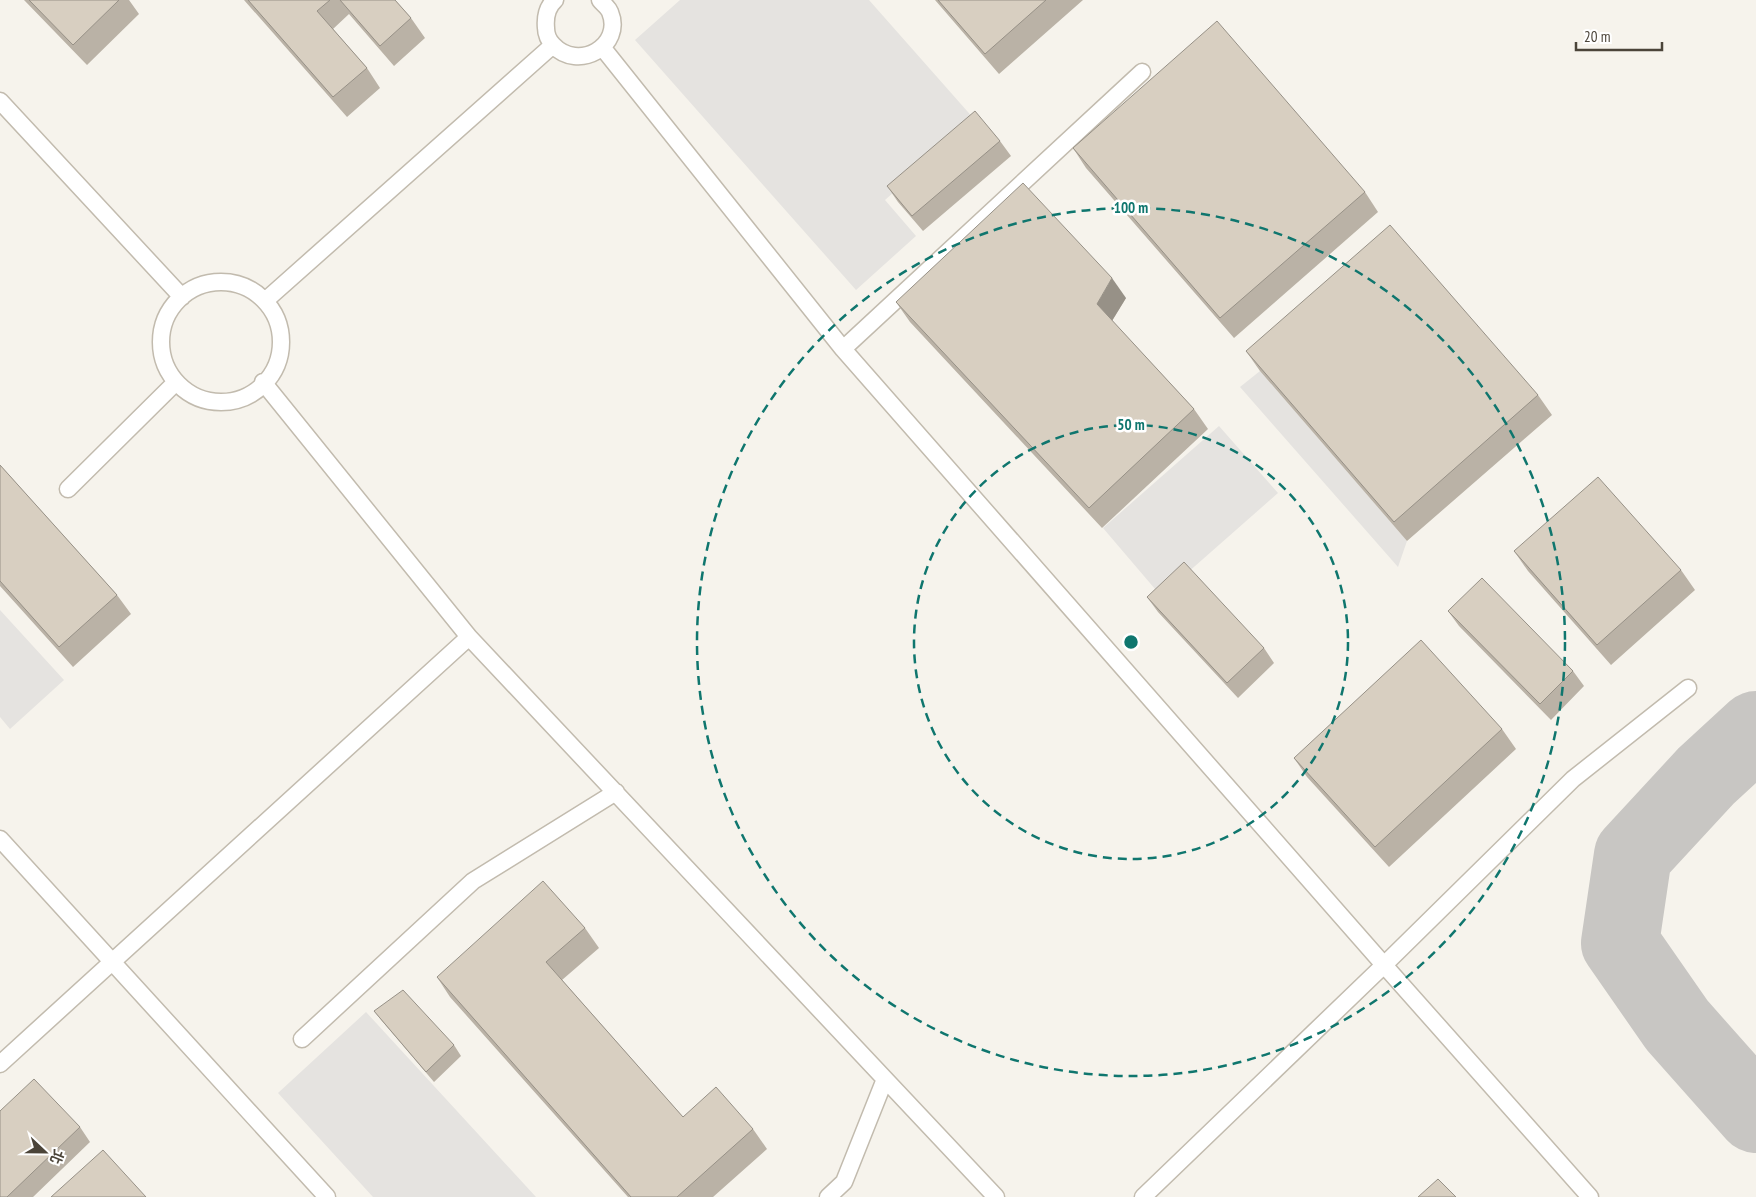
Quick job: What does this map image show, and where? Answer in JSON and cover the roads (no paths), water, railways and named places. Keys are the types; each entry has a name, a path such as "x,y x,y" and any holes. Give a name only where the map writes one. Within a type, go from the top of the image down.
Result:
{"lane":[{"path":"555,0 547,11 545,21 546,32 558,50 567,55 578,57 588,55 602,47 611,33 610,10 602,1"},
{"path":"266,300 553,45"},
{"path":"602,47 843,348 1590,1197"},
{"path":"843,348 1142,72"},
{"path":"0,102 182,297"},
{"path":"224,281 244,285 266,300 274,310 281,328 282,349 277,368 249,396 230,402 209,401 190,394 175,383 165,364 161,344 163,324 172,306 187,292 205,283 224,281"},
{"path":"263,382 470,637 996,1197"},
{"path":"68,489 175,383"},
{"path":"0,1064 470,637"},
{"path":"1143,1197 1384,965 1573,779 1688,688"},
{"path":"302,1039 473,881 616,792"},
{"path":"0,839 327,1197"},
{"path":"828,1197 844,1182 885,1080"}]}
